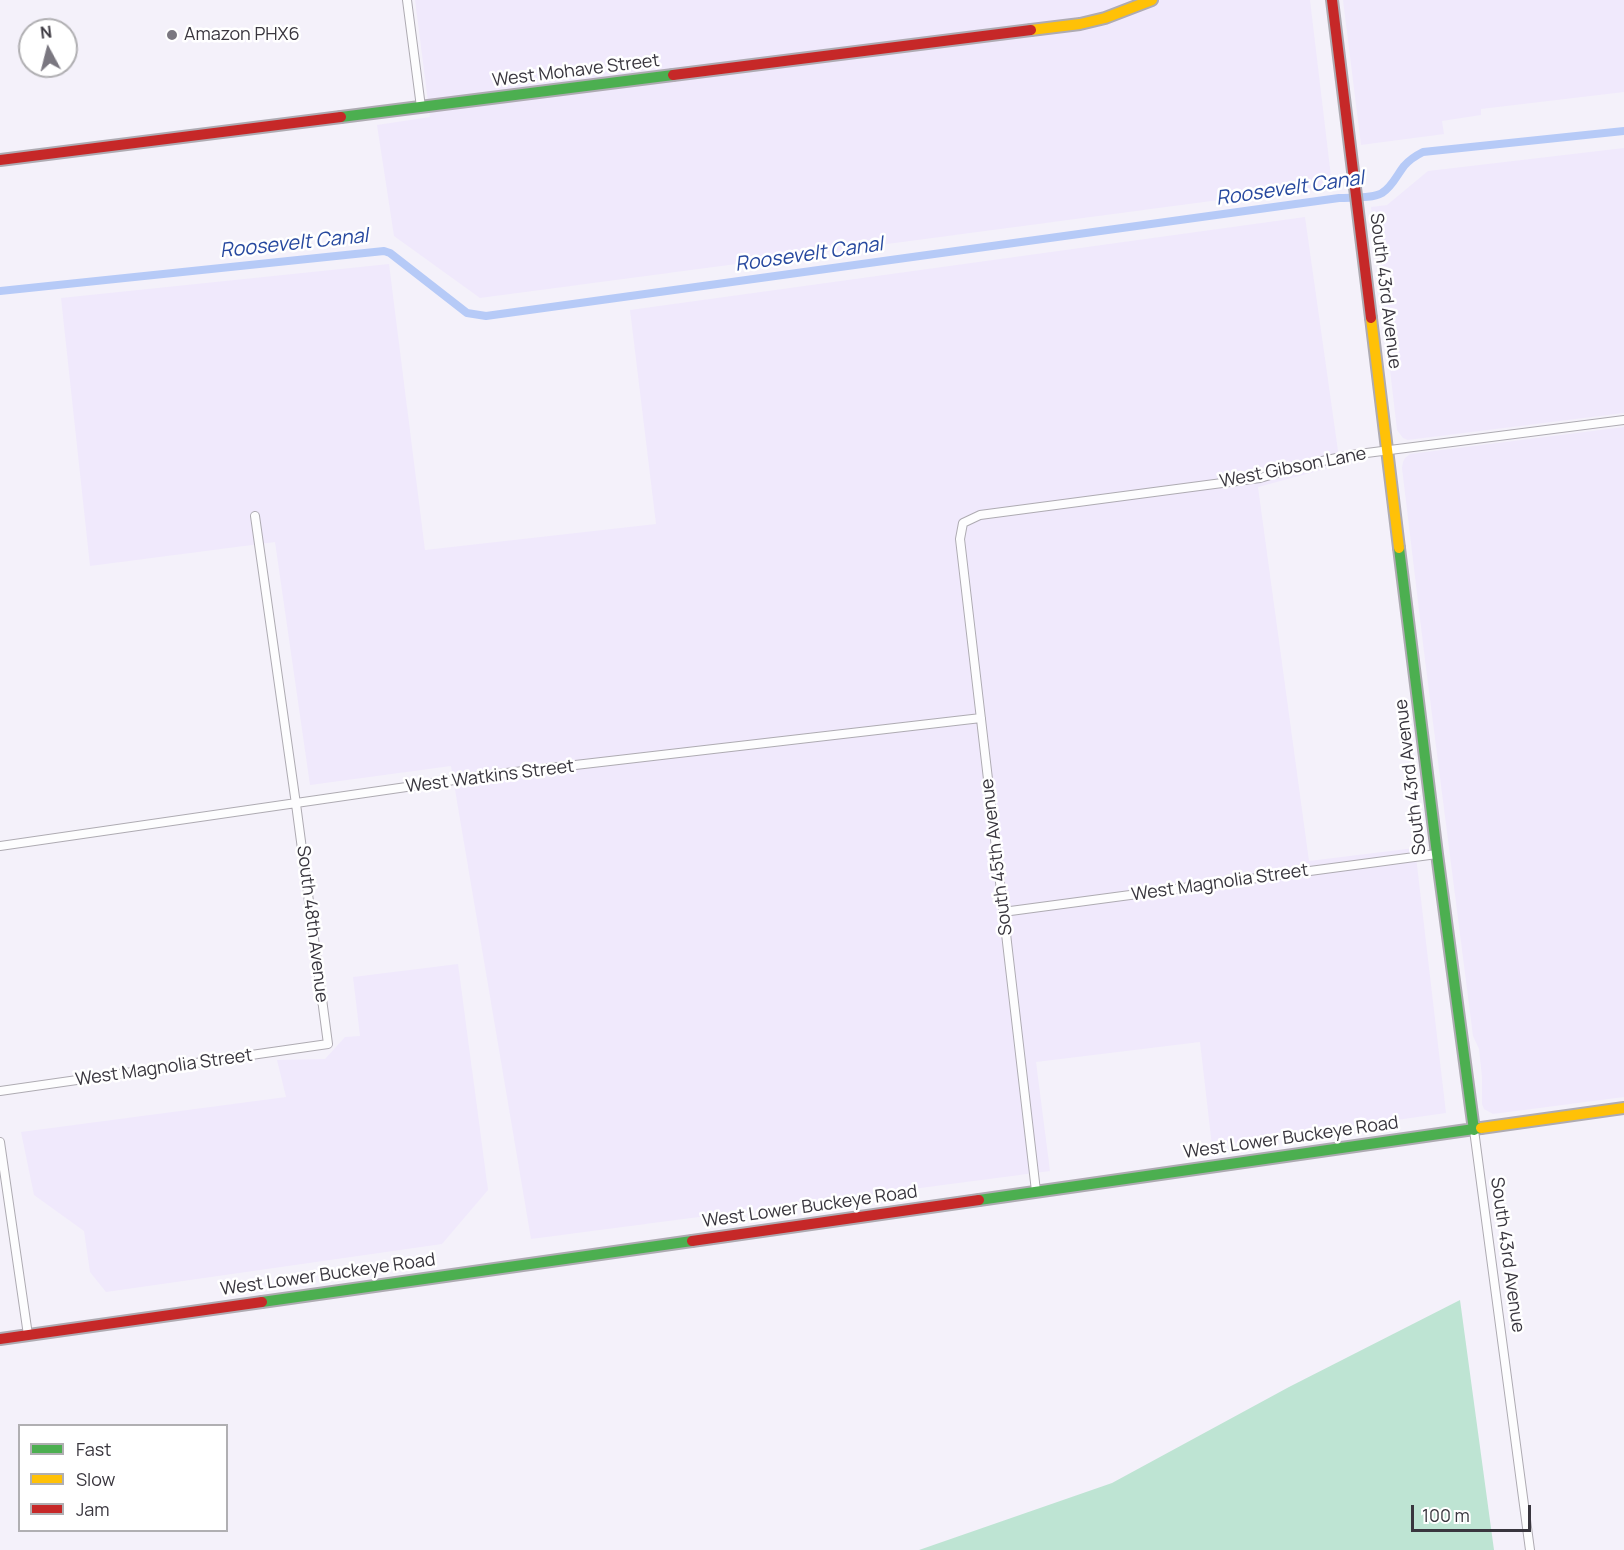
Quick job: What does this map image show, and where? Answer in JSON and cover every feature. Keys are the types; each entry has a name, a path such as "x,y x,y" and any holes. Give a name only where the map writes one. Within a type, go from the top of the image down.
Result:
{"main road":[{"name":"West Mohave Street","path":"0,160 1080,24 1105,18 1152,0"},
{"name":"South 43rd Avenue","path":"1332,0 1437,854 1474,1130"},
{"name":"West Lower Buckeye Road","path":"0,1339 1624,1108"}],"street":[{"path":"407,0 421,107"},
{"name":"West Gibson Lane","path":"963,523 980,516 1260,478 1308,464 1352,455 1624,420"},
{"name":"South 48th Avenue","path":"255,516 328,1044"},
{"name":"South 45th Avenue","path":"963,523 960,539 1036,1191"},
{"name":"West Watkins Street","path":"0,846 489,776 981,718"},
{"name":"West Magnolia Street","path":"1003,912 1437,854"},
{"name":"West Magnolia Street","path":"0,1092 328,1044"},
{"name":"South 43rd Avenue","path":"1474,1130 1530,1550"},
{"path":"0,1142 28,1335"}],"shaded area":[{"path":"415,0 1310,0 1332,185 480,298 394,236 377,125 430,117"},
{"path":"1343,0 1624,0 1624,92 1481,109 1481,115 1442,121 1444,134 1361,145"},
{"path":"1624,148 1624,413 1408,440 1403,438 1397,430 1371,207 1387,205 1428,171"},
{"path":"1305,217 1340,465 1258,487 1309,861 1415,848 1446,1113 1212,1146 1200,1042 1036,1062 1050,1171 531,1239 451,766 310,785 275,542 90,566 61,298 389,264 425,550 656,524 630,310"},
{"path":"1624,427 1624,1097 1493,1114 1484,1109 1482,1104 1479,1049 1473,1036 1424,652 1403,462 1410,454"},
{"path":"458,964 488,1190 442,1244 106,1292 90,1272 84,1231 34,1195 21,1132 286,1097 277,1060 325,1059 345,1037 360,1036 353,977"}],"green space":[{"path":"1460,1300 1494,1550 919,1550 1112,1483 1289,1387"}],"waterway":[{"name":"Roosevelt Canal","path":"0,291 384,251 390,253 467,313 486,316 1339,198 1372,196 1386,190 1406,164 1423,152 1624,131"}],"traffic: fast":[{"path":"341,117 673,75"},
{"path":"1399,548 1474,1130"},
{"path":"979,1200 1481,1128"},
{"path":"262,1302 692,1241"}],"traffic: slow":[{"path":"1031,30 1080,24 1105,18 1152,0"},
{"path":"1371,318 1399,548"},
{"path":"1481,1128 1624,1108"}],"traffic: jam":[{"path":"1332,0 1371,318"},
{"path":"673,75 1031,30"},
{"path":"0,160 341,117"},
{"path":"692,1241 979,1200"},
{"path":"0,1339 262,1302"}],"place":[{"name":"Amazon PHX6","path":"172,35"}]}
